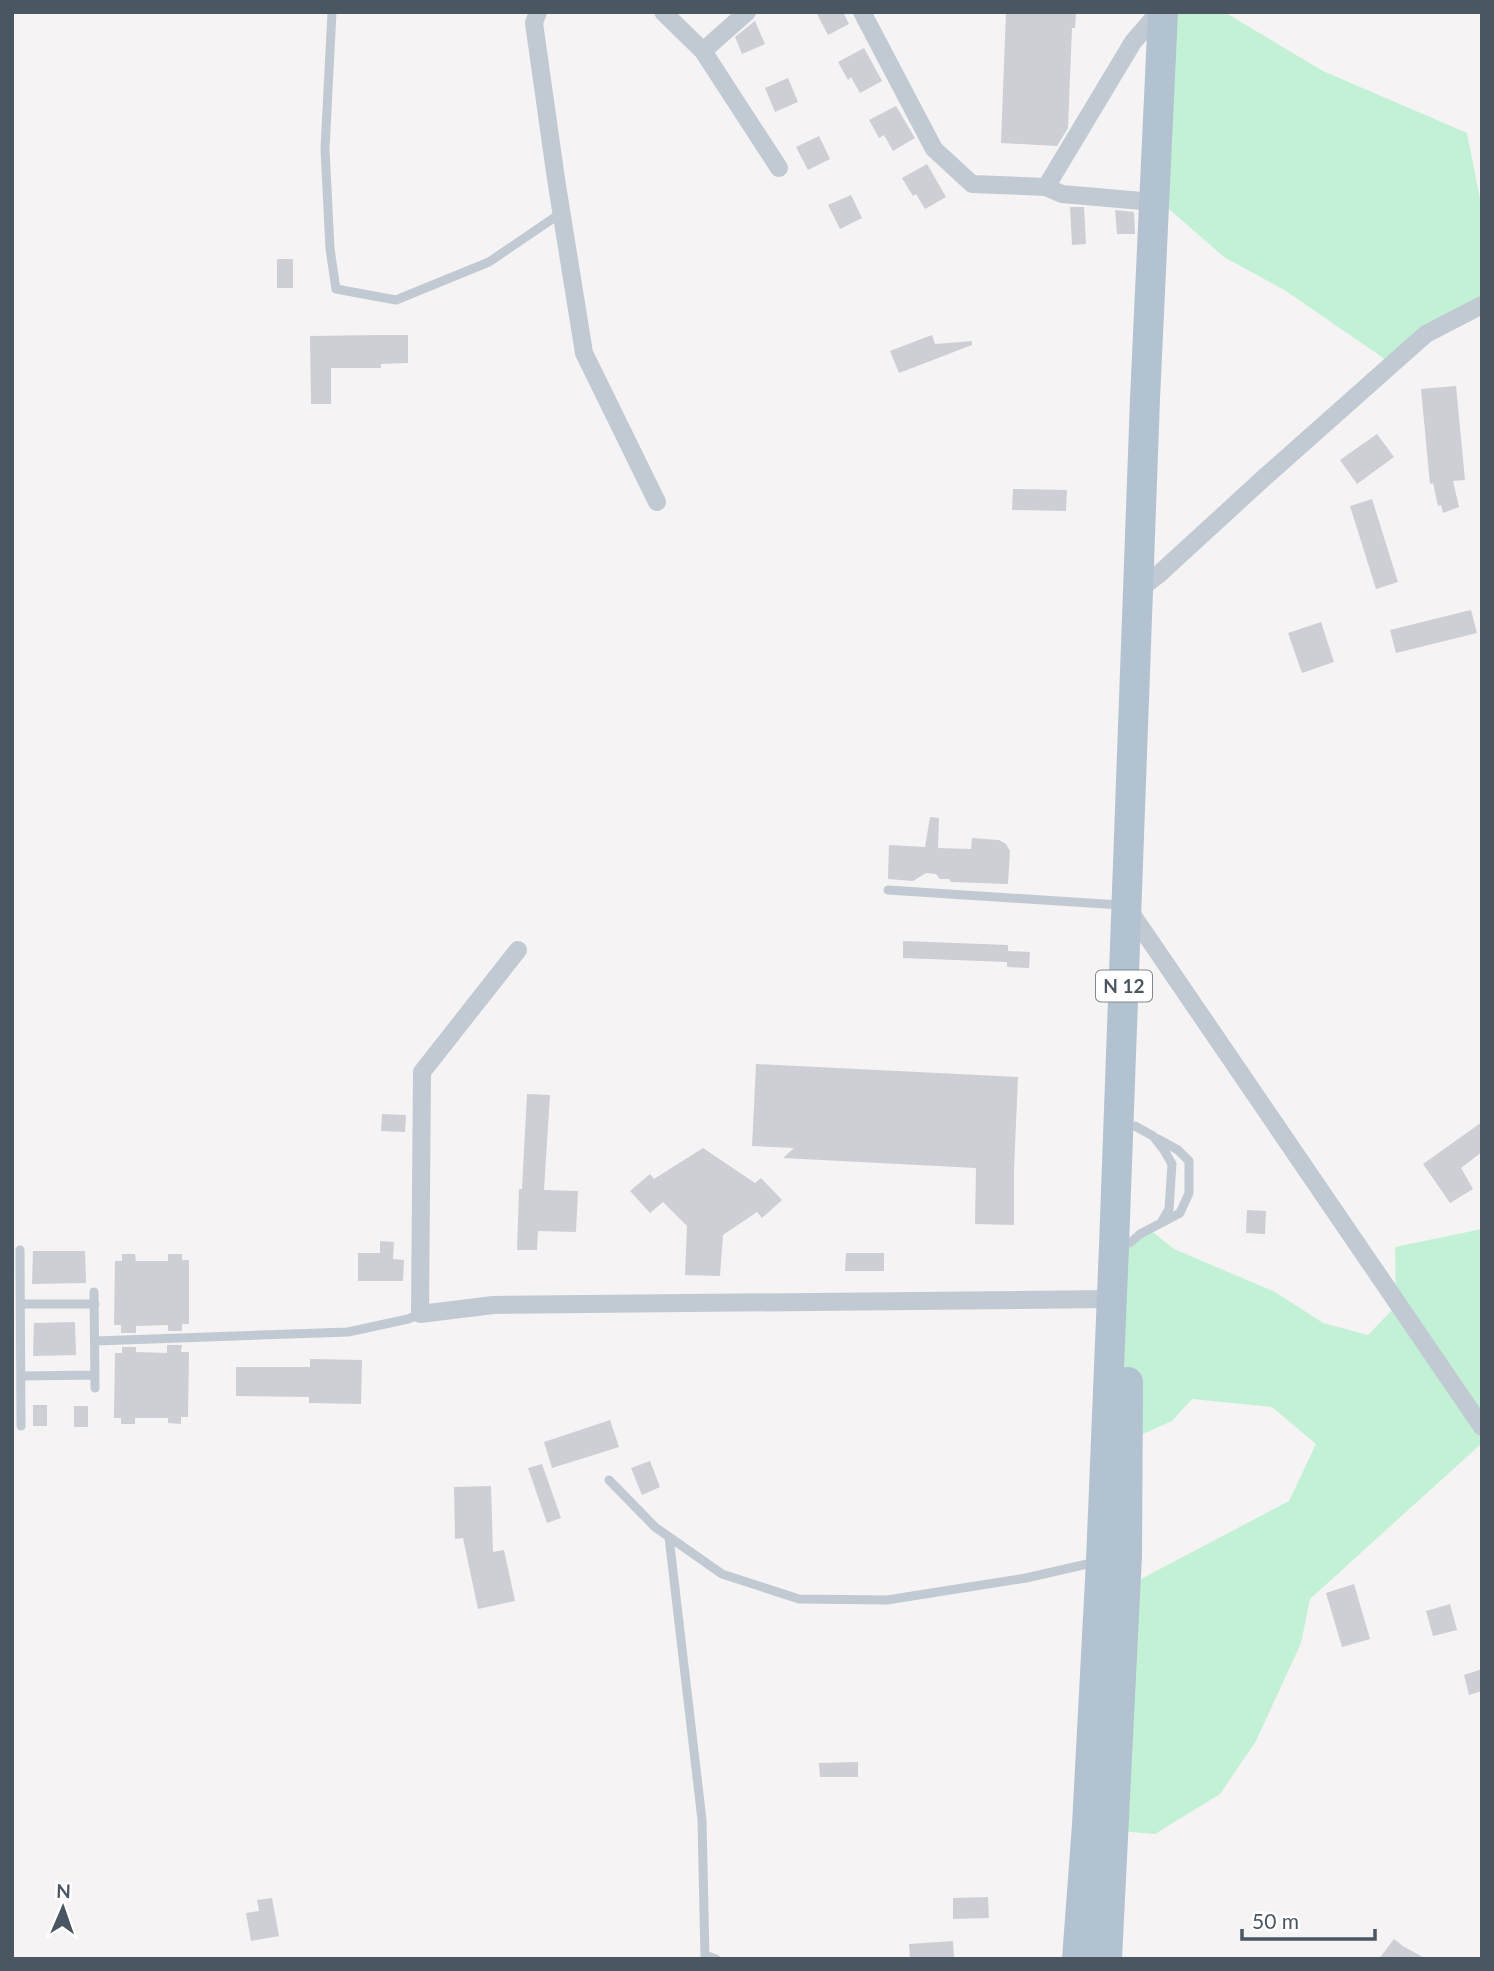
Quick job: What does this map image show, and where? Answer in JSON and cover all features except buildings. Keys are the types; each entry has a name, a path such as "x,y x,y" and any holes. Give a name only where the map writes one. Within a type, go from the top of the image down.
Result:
{"main road":[{"name":"N 12","path":"1148,582 1154,202 1161,12"},
{"name":"N 12","path":"1077,1959 1101,1560 1148,582 1182,12"},
{"name":"N 12","path":"1107,1959 1127,1555 1130,1242 1144,1131 1134,1088 1134,916"}],"street":[{"path":"538,12 534,23 584,353 657,502"},
{"path":"663,12 703,51 779,168"},
{"path":"703,51 747,12"},
{"path":"862,12 934,149 972,184 1046,187 1062,194 1154,202"},
{"path":"1046,187 1133,42 1161,12"},
{"path":"1148,582 1426,334 1482,305"},
{"path":"1134,916 1482,1427"},
{"path":"518,950 422,1072 420,1314 493,1305 1112,1299"}],"lane":[{"path":"332,12 325,149 330,249 336,289 396,300 489,262 561,213"},
{"path":"888,890 1134,916"},
{"path":"1144,1131 1164,1150 1171,1164 1169,1209 1161,1223"},
{"path":"1130,1242 1180,1213 1189,1193 1189,1161 1178,1150 1144,1131"},
{"path":"20,1250 21,1426"},
{"path":"94,1292 95,1388"},
{"path":"21,1304 94,1304"},
{"path":"96,1340 348,1332 420,1314"},
{"path":"22,1376 95,1375"},
{"path":"609,1480 655,1527 722,1574 799,1599 887,1600 1026,1578 1101,1560"},
{"path":"669,1537 702,1820 705,1957 716,1959"}],"green space":[{"path":"1169,12 1224,12 1323,71 1467,133 1482,209 1482,305 1392,364 1286,291 1224,257 1161,202"},
{"path":"1149,1229 1174,1249 1275,1292 1323,1323 1368,1335 1396,1306 1395,1247 1482,1229 1482,1443 1310,1599 1301,1643 1256,1741 1220,1794 1155,1834 1095,1829 1105,1598 1289,1501 1316,1444 1272,1407 1192,1399 1172,1421 1112,1448 1121,1246"}]}
